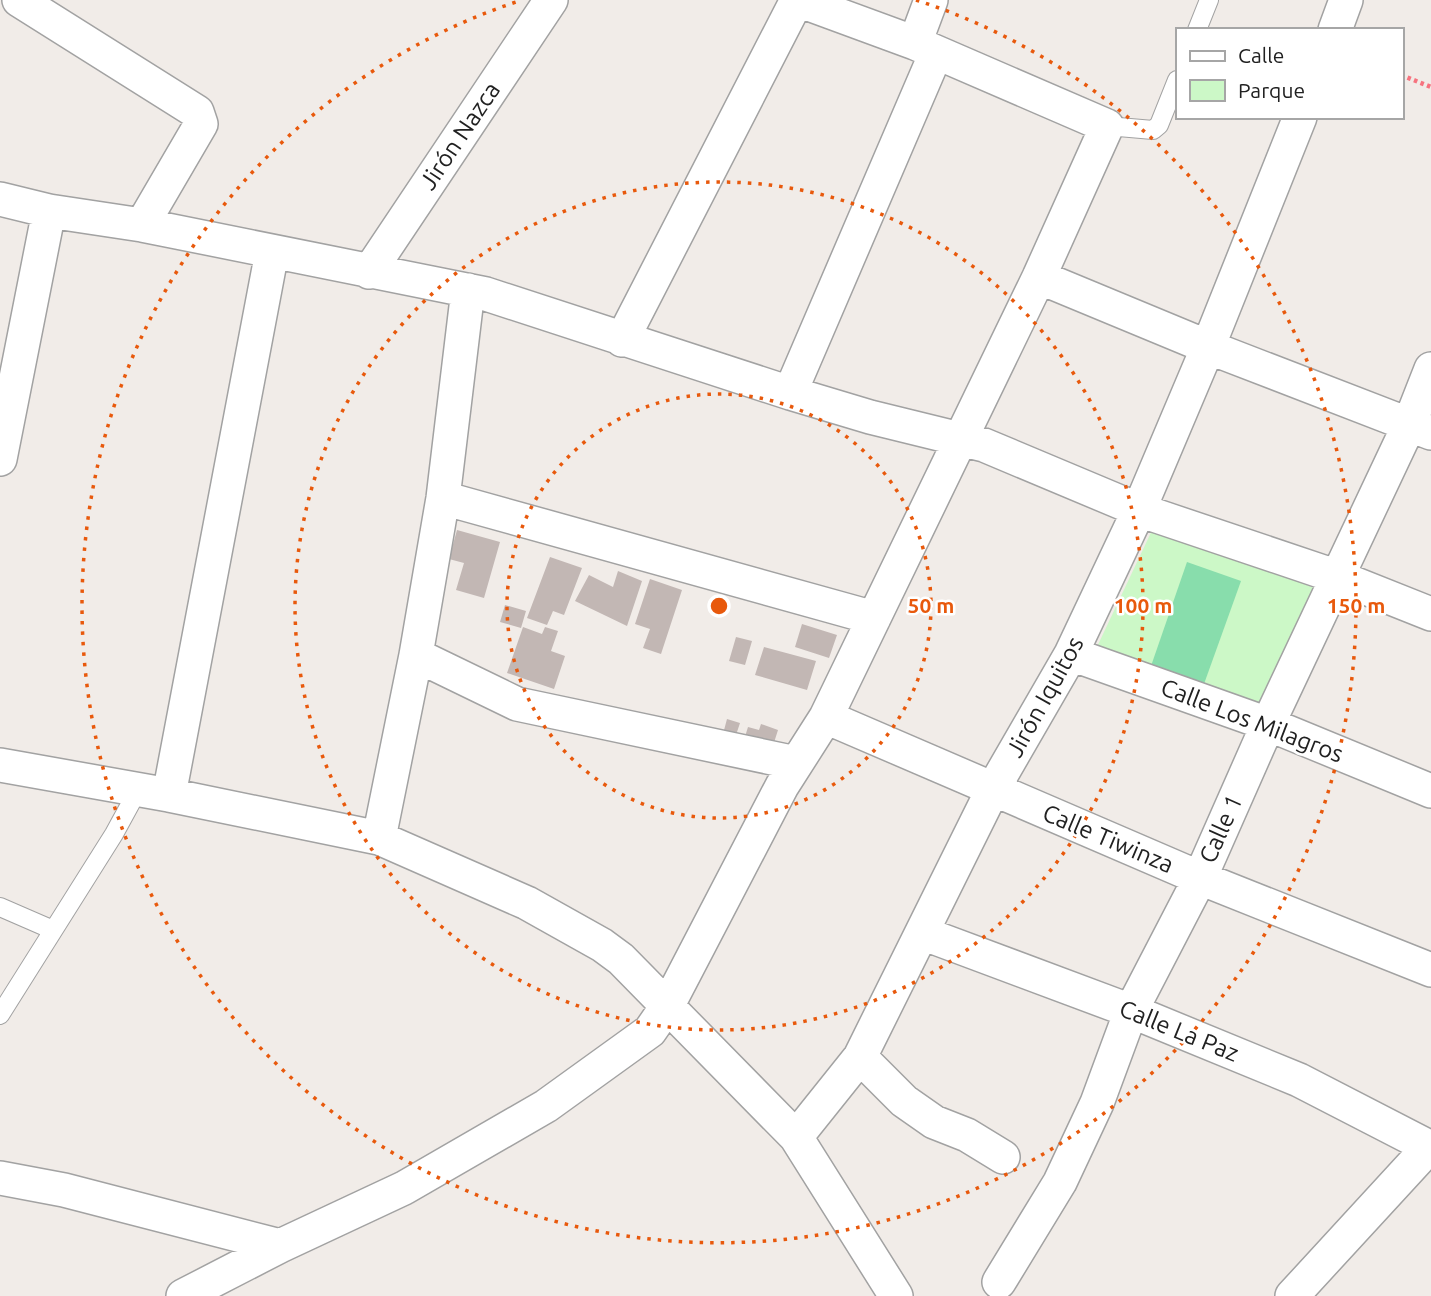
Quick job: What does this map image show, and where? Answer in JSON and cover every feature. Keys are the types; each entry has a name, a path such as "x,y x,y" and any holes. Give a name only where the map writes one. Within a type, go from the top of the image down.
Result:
{"street":[{"path":"19,0 197,112 201,124 142,225"},
{"name":"Jirón Nazca","path":"369,272 551,0"},
{"path":"183,1296 404,1188 545,1106 650,1031 668,1005 796,762 826,717 1039,277 1107,126 926,48 797,0 622,340"},
{"path":"790,393 926,48 931,0"},
{"path":"1336,28 1346,0"},
{"name":"Jirón Iquitos","path":"796,1136 860,1057 993,789 1071,654 1139,510 1299,119"},
{"path":"0,199 49,211 142,225 486,294 790,393 984,446 1139,510 1338,577 1431,614"},
{"path":"0,459 49,211"},
{"path":"153,792 272,252"},
{"path":"1039,277 1208,347 1420,429"},
{"path":"379,838 416,655 443,498 468,290"},
{"name":"Calle 1","path":"999,1282 1060,1182 1097,1103 1131,1011 1200,878 1268,724 1338,577 1420,429 1431,369"},
{"path":"443,498 874,618"},
{"name":"Calle Los Milagros","path":"1071,654 1268,724 1431,791"},
{"path":"416,655 517,704 796,762"},
{"name":"Calle Tiwinza","path":"826,717 1200,878 1426,961"},
{"path":"0,765 153,792 379,838 527,903 602,945 621,959 668,1005 796,1136 896,1296"},
{"name":"Calle La Paz","path":"922,933 1131,1011 1299,1080 1430,1147"},
{"path":"860,1057 904,1101 934,1122 967,1135 1003,1157"},
{"path":"1309,1288 1430,1147"},
{"path":"0,1178 64,1189 281,1246"}],"lane":[{"path":"1198,28 1209,0"},
{"path":"1107,126 1153,130 1159,125 1176,82"},
{"path":"0,1015 114,834 153,792"},
{"path":"0,907 53,930"}],"path":[{"path":"1403,76 1431,87"}],"green space":[{"path":"1155,524 1317,589 1262,709 1095,651"},
{"path":"1187,562 1241,581 1204,684 1151,666"}],"building":[{"path":"457,530 500,542 484,598 456,590 464,563 449,559"},
{"path":"550,557 582,568 564,615 553,611 547,625 527,618"},
{"path":"618,571 642,581 627,626 575,601 589,575 613,587"},
{"path":"650,579 682,590 661,654 643,648 650,629 635,624"},
{"path":"505,605 526,611 521,628 500,622"},
{"path":"802,624 837,635 829,658 795,647"},
{"path":"523,627 542,634 545,627 558,631 551,651 565,656 554,689 507,673"},
{"path":"736,637 752,641 745,665 729,661"},
{"path":"764,647 816,661 807,690 755,675"},
{"path":"727,719 740,723 735,738 723,734"},
{"path":"761,724 778,730 771,752 743,743 748,727 759,730"}]}
